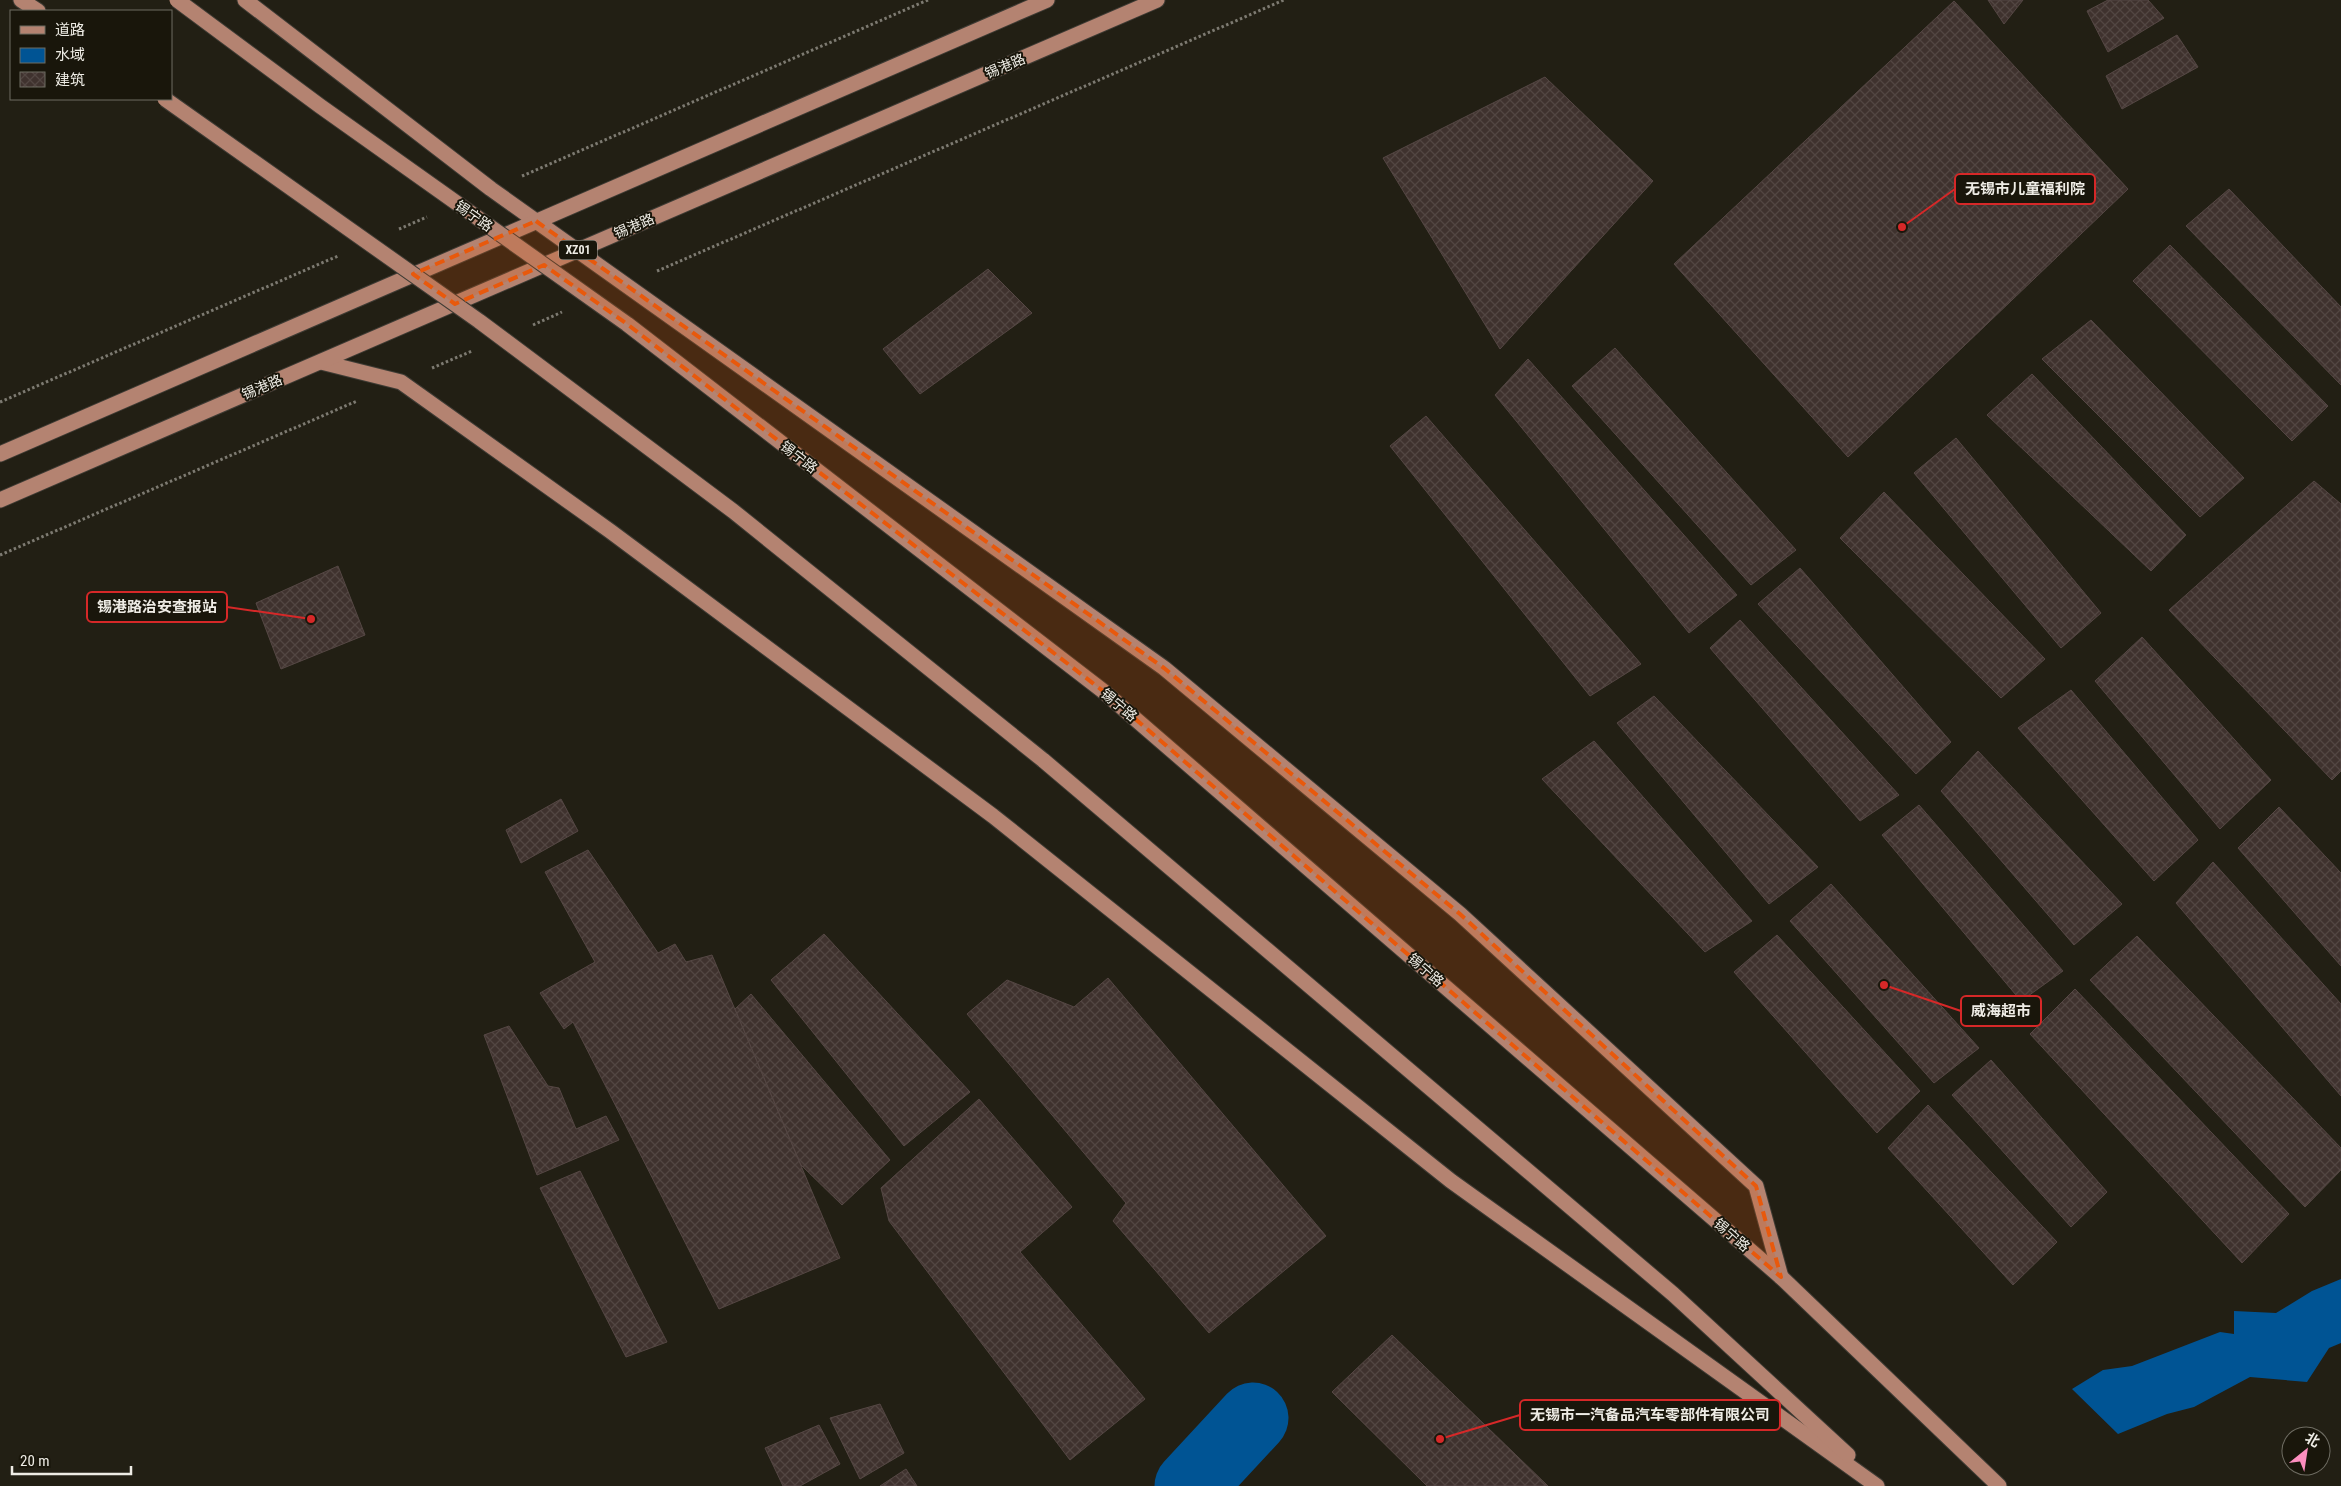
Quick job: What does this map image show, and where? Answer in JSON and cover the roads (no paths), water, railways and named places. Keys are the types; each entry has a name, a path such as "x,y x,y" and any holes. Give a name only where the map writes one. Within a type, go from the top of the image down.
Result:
{"main road":[{"path":"21,0 36,10"},
{"name":"锡宁路","path":"177,0 320,106 627,324 1104,691 1781,1277 1999,1486"},
{"path":"245,0 491,189 1164,668 1460,914 1756,1186 1781,1277"},
{"path":"0,454 1047,0"},
{"name":"锡港路","path":"0,500 1157,0"},
{"path":"166,100 479,321 733,510 1043,760 1673,1294 1882,1486"},
{"path":"321,362 401,382 610,531 993,816 1451,1181 1877,1486"}],"water":[{"path":"2341,1279 2341,1343 2329,1348 2307,1382 2250,1377 2194,1407 2167,1414 2118,1434 2072,1389 2103,1370 2132,1366 2220,1332 2234,1334 2234,1311 2276,1313 2312,1291"}],"waterway":[{"path":"1190,1486 1253,1418"}],"place":[{"name":"无锡市儿童福利院","path":"1902,227"},
{"name":"锡港路治安查报站","path":"311,619"},
{"name":"威海超市","path":"1884,985"},
{"name":"无锡市一汽备品汽车零部件有限公司","path":"1440,1439"}]}
